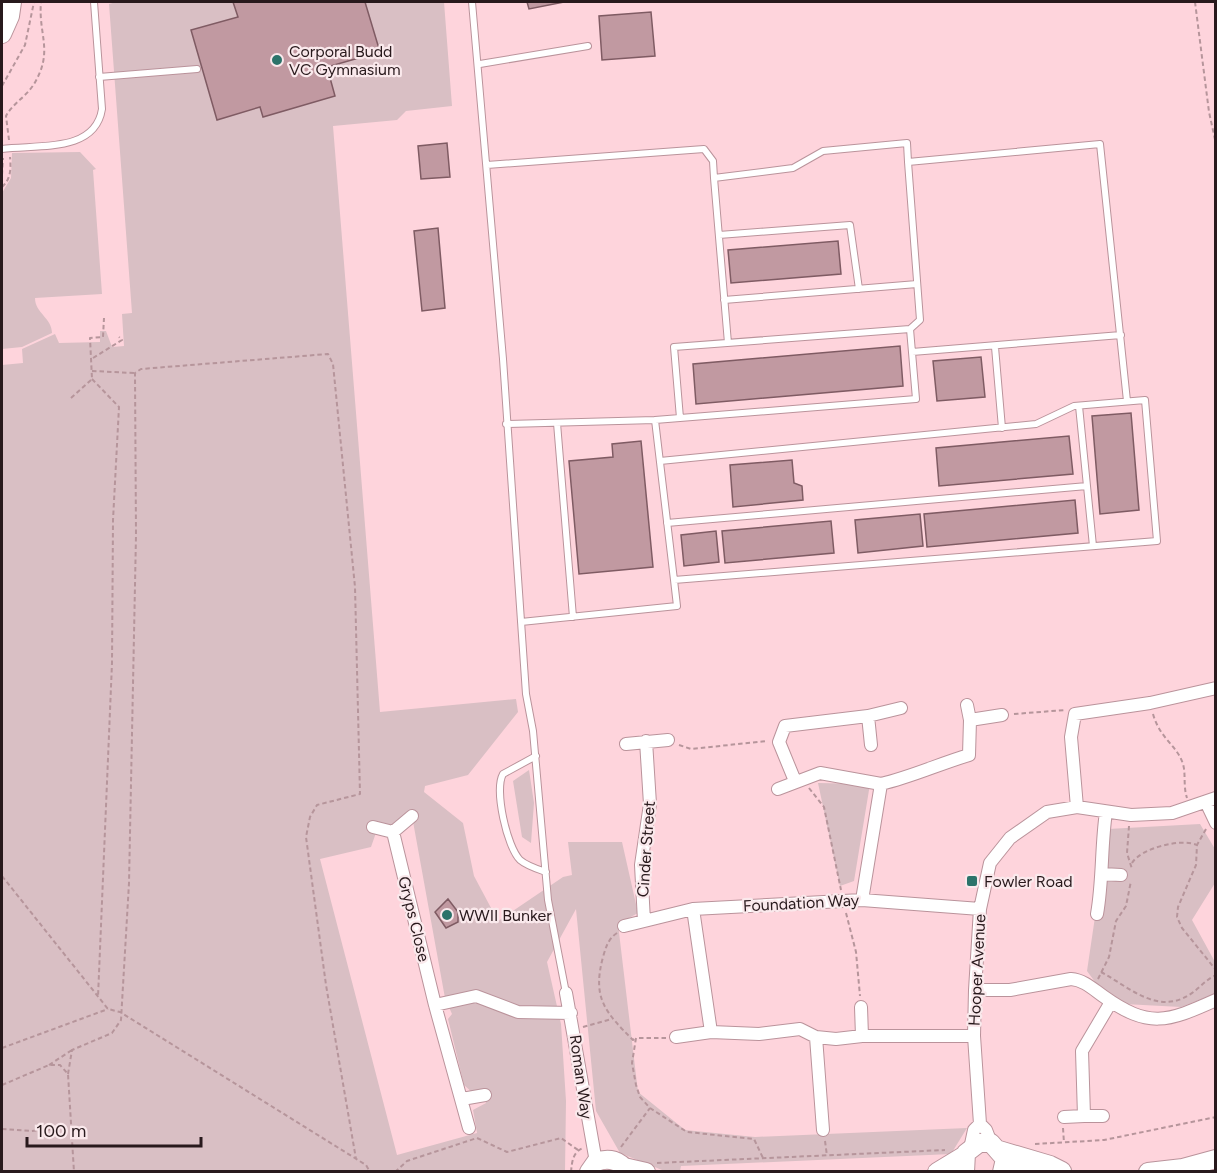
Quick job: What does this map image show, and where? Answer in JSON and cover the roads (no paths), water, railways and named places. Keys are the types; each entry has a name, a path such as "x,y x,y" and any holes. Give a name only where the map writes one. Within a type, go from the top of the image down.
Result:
{"street":[{"path":"2,34 10,16 12,2"},
{"path":"1077,807 1071,737 1075,714 1150,703 1215,688"},
{"path":"778,789 820,773 881,784 903,779 924,768 969,755 970,720 967,705"},
{"path":"795,781 779,742 785,726 868,716 901,708"},
{"path":"970,720 1002,715"},
{"path":"868,716 871,746"},
{"path":"626,744 668,740"},
{"name":"Cinder Street","path":"644,921 641,865 650,804 646,741"},
{"path":"862,900 881,784"},
{"path":"1211,800 1212,823"},
{"name":"Hooper Avenue","path":"995,1146 980,1124 974,1036 980,909 990,863 1010,838 1047,812 1077,807 1131,815 1172,813 1211,800"},
{"path":"1097,914 1102,874 1101,845 1106,812"},
{"path":"373,827 393,832 412,816"},
{"name":"Gryps Close","path":"393,832 435,1005 469,1128"},
{"path":"1102,874 1121,875"},
{"name":"Foundation Way","path":"624,926 693,909 862,900 980,909"},
{"path":"693,909 711,1032"},
{"path":"975,990 1010,990 1071,979 1080,980 1111,1002 1153,1020 1181,1015 1215,1000"},
{"name":"Roman Way","path":"566,993 574,1030 592,1159"},
{"path":"435,1005 476,996 518,1012 571,1013"},
{"path":"1084,1116 1082,1051 1111,1002"},
{"path":"861,1007 862,1036"},
{"path":"676,1037 711,1032 759,1034 800,1029 816,1037 836,1040 862,1036 974,1036"},
{"path":"816,1037 823,1130"},
{"path":"462,1099 485,1095"},
{"path":"1064,1117 1103,1116"},
{"path":"963,1156 974,1130 980,1124"},
{"path":"937,1172 979,1143 995,1146 1064,1171"},
{"path":"995,1146 1005,1158 1002,1171 1064,1171"},
{"path":"592,1159 608,1158 626,1169 648,1167"},
{"path":"1148,1172 1183,1168 1215,1159"}],"lane":[{"path":"5,148 74,142 86,136 100,120 94,2"},
{"path":"472,2 480,64 526,694 536,756 548,900 566,993"},
{"path":"480,64 588,46"},
{"path":"99,77 197,69"},
{"path":"680,418 674,347 910,329 920,320 907,143 823,151 793,168 714,178"},
{"path":"908,162 1100,144 1127,401"},
{"path":"487,165 704,149 713,162 728,343"},
{"path":"719,235 850,225 859,289"},
{"path":"724,300 917,284"},
{"path":"506,424 655,420 916,399 910,329"},
{"path":"912,352 1120,335"},
{"path":"995,347 1002,428"},
{"path":"660,461 1036,424 1079,406 1145,400 1157,541 674,580"},
{"path":"1079,406 1093,546"},
{"path":"521,622 677,606 655,420"},
{"path":"557,423 573,617"},
{"path":"667,523 1087,486"},
{"path":"536,756 503,774 500,779 505,827 511,848 525,864 546,872"}],"place":[{"name":"Corporal Budd VC Gymnasium","path":"277,60"},
{"name":"Fowler Road","path":"972,881"},
{"name":"WWII Bunker","path":"447,915"}]}
